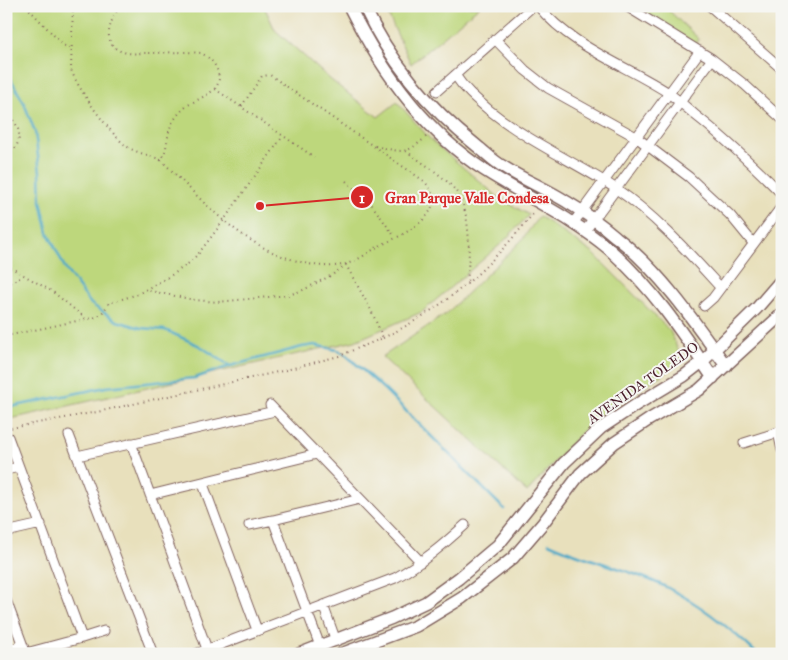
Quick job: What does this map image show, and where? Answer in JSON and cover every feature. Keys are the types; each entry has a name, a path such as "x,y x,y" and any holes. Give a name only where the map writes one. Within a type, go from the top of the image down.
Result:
{"street":[{"path":"349,6 386,71 413,107 445,139 483,169 526,196 574,222 622,261 674,320 713,378"},
{"path":"364,6 397,65 421,95 459,132 503,167 582,211 633,250 659,278 726,366"},
{"path":"437,91 533,6"},
{"path":"538,6 547,17 566,33 590,49 669,93 721,135 782,194"},
{"path":"626,6 712,59 745,85 782,119"},
{"path":"710,6 782,69"},
{"path":"495,39 525,70 548,88 636,137 648,146 708,194 730,215 753,244"},
{"path":"574,222 700,51"},
{"path":"585,231 712,59"},
{"path":"455,75 462,86 508,125 616,189 671,235 720,287"},
{"path":"704,306 713,298 782,206"},
{"name":"AVENIDA TOLEDO","path":"299,654 329,646 426,602 459,578 498,545 564,463 601,428 684,376 702,362 757,308 782,279"},
{"path":"341,654 416,626 462,598 512,558 543,523 580,474 614,443 699,390 782,314"},
{"path":"77,456 272,408 421,562"},
{"path":"744,444 780,431 782,450"},
{"path":"7,433 82,638"},
{"path":"69,435 153,654"},
{"path":"131,443 208,649"},
{"path":"150,495 203,484 317,454"},
{"path":"6,470 19,467"},
{"path":"203,484 257,630"},
{"path":"248,525 360,499"},
{"path":"273,520 307,612 329,646"},
{"path":"6,532 41,524"},
{"path":"196,654 395,578 421,562 466,525"},
{"path":"6,600 25,651"},
{"path":"324,605 329,646"},
{"path":"6,650 25,651 104,631"}],"path":[{"path":"26,6 63,45 72,50"},
{"path":"73,6 71,69 73,77 113,132 126,145 161,160 196,195 242,236 263,249 315,265 346,264"},
{"path":"120,6 111,21 108,31 113,45 122,51 130,53 201,52 213,63 219,75 220,81 215,89 188,106 174,119 171,124 165,153 161,160"},
{"path":"146,290 195,300 218,302 288,295 332,275 346,264 413,229 430,212 432,202 430,190 424,181 270,75 262,76 241,107"},
{"path":"215,89 314,157"},
{"path":"6,113 17,124 20,133 11,154 6,158"},
{"path":"406,151 413,148 429,134"},
{"path":"6,336 96,318 101,315 109,303 146,290 189,263 224,220 283,136"},
{"path":"373,146 406,151 446,181 456,191 467,225 470,245 467,285"},
{"path":"346,181 372,204 396,238"},
{"path":"7,433 282,371 340,356 412,324 431,312 467,285 508,245 533,214"},
{"path":"346,264 371,310 383,338"},
{"path":"6,265 53,292 86,319"},
{"path":"7,285 23,276"}],"green space":[{"path":"6,6 264,6 275,30 331,80 378,117 397,102 432,141 498,197 529,215 501,244 422,312 355,341 6,420"},
{"path":"384,6 480,6 411,64"},
{"path":"635,6 664,6 699,39 696,45"},
{"path":"539,216 593,253 670,331 683,361 593,420 527,492 382,357 447,313 522,240"}],"waterway":[{"path":"6,70 24,103 35,132 40,172 41,201 48,233 66,270 91,304 117,321 141,328 165,330 200,346 230,366 315,345 337,350 346,355 385,390 504,509"},
{"path":"6,408 106,387 195,378 230,366"},
{"path":"549,543 578,555 639,575 668,588 715,618 757,654"}],"place":[{"name":"Gran Parque Valle Condesa","path":"260,206"}]}
